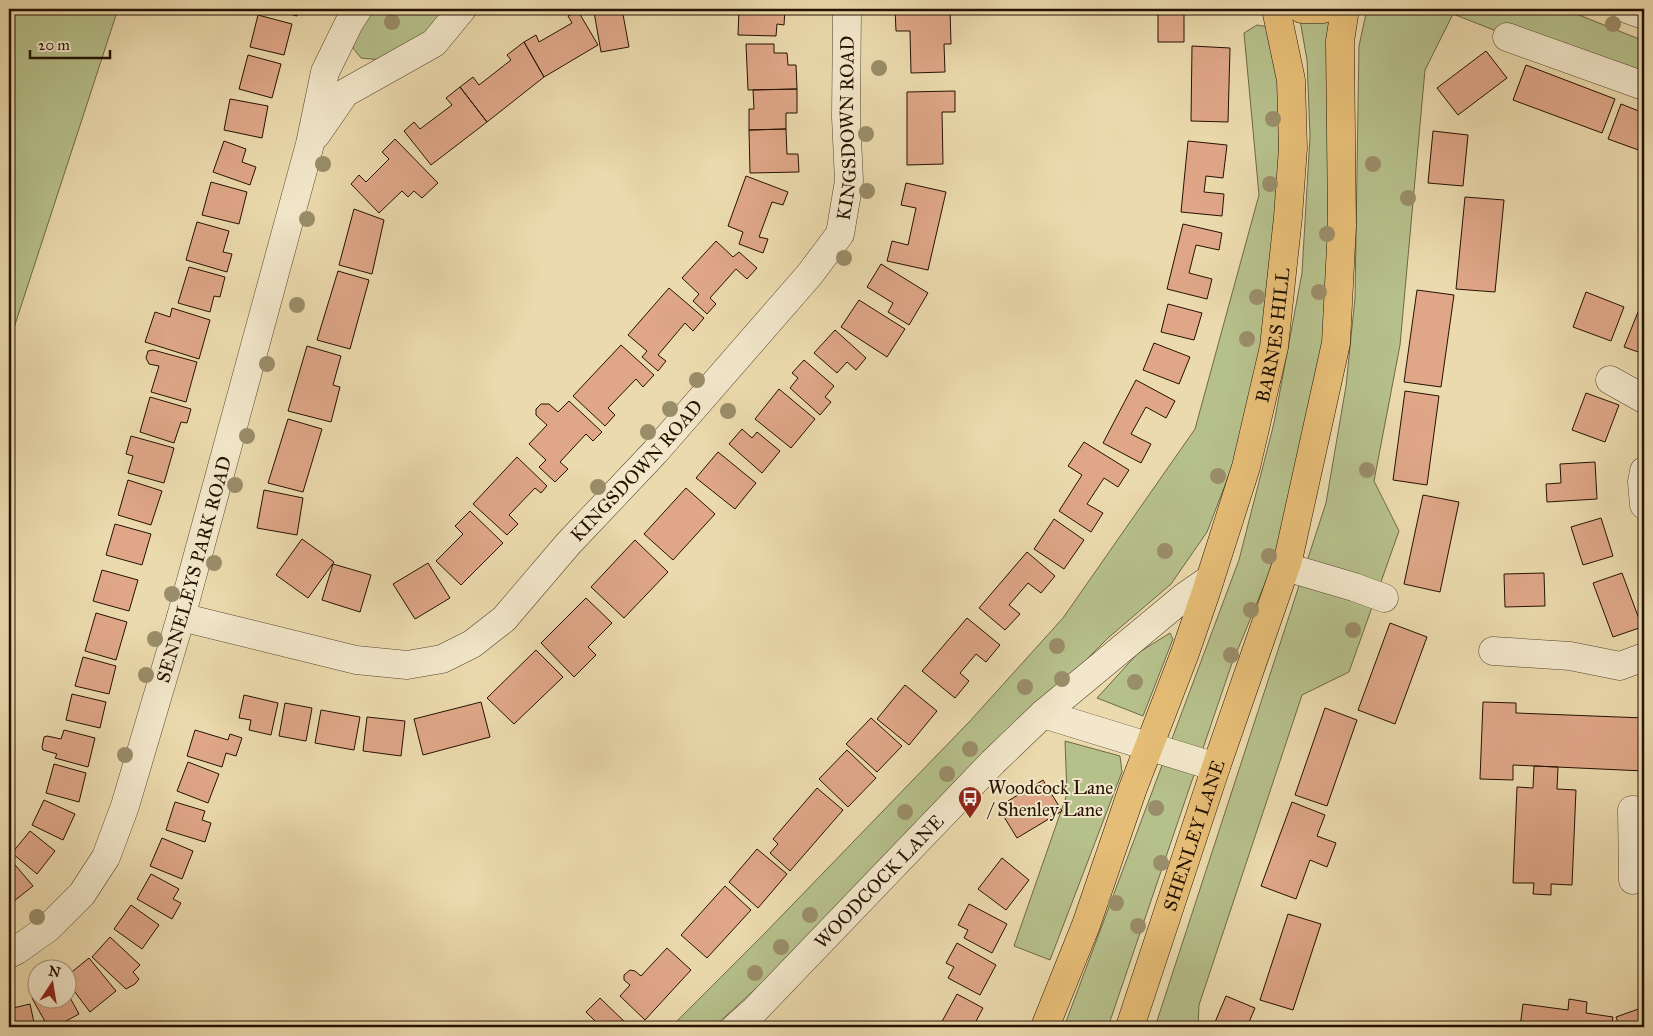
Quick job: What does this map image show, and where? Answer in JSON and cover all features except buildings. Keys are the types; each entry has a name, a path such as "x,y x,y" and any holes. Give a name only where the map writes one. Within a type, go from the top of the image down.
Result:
{"main road":[{"name":"BARNES HILL","path":"1149,747 1185,653 1246,467 1274,348 1288,217 1293,148 1291,80 1276,9"},
{"path":"1302,9 1323,9"},
{"path":"1286,567 1336,343 1342,226 1340,42 1345,9"},
{"name":"SHENLEY LANE","path":"1130,1027 1216,767 1261,643 1286,567"},
{"path":"1045,1027 1086,925 1132,788 1149,747"}],"street":[{"name":"SENNELEYS PARK ROAD","path":"9,954 48,928 82,894 106,857 124,806 181,617 310,144 325,72 358,9"},
{"name":"SENNELEYS PARK ROAD","path":"310,144 345,93 434,43 462,9"},
{"name":"KINGSDOWN ROAD","path":"181,617 356,660 407,665 442,659 472,644 504,619 568,544 687,415 810,274 840,234 849,182 846,117 847,9"},
{"path":"1507,37 1644,86"},
{"path":"1610,380 1644,399"},
{"path":"1644,471 1642,482 1644,505"},
{"path":"1286,567 1384,598"},
{"name":"WOODCOCK LANE","path":"736,1027 754,1011 993,762 1043,714 1184,597 1210,579"},
{"path":"1494,651 1632,662"},
{"path":"1043,714 1216,767"},
{"path":"1644,810 1632,810 1632,880 1644,877"}],"green space":[{"path":"9,9 118,9 9,343"},
{"path":"368,9 453,9 417,40 382,60 361,58 353,48 354,32"},
{"path":"1367,9 1564,9 1644,41 1644,89 1453,14 1425,70 1400,345 1374,481 1399,531 1349,672 1302,695 1199,1005 1198,1027 1155,1027 1326,503 1346,386 1355,298 1359,46"},
{"path":"1331,16 1329,333 1275,559 1231,666 1108,1027 1064,1027 1239,560 1274,423 1302,273 1310,136 1307,60 1300,20"},
{"path":"1257,25 1269,27 1281,101 1283,199 1265,347 1232,467 1207,532 1171,584 1108,638 764,981 714,1027 671,1027 766,932 970,721 1063,618 1195,429 1259,195 1244,33"},
{"path":"1170,633 1173,639 1143,716 1097,698 1138,653"},
{"path":"1065,741 1120,756 1122,772 1050,960 1014,946 1067,794"}],"place":[{"name":"Woodcock Lane / Shenley Lane","path":"970,819"}]}
